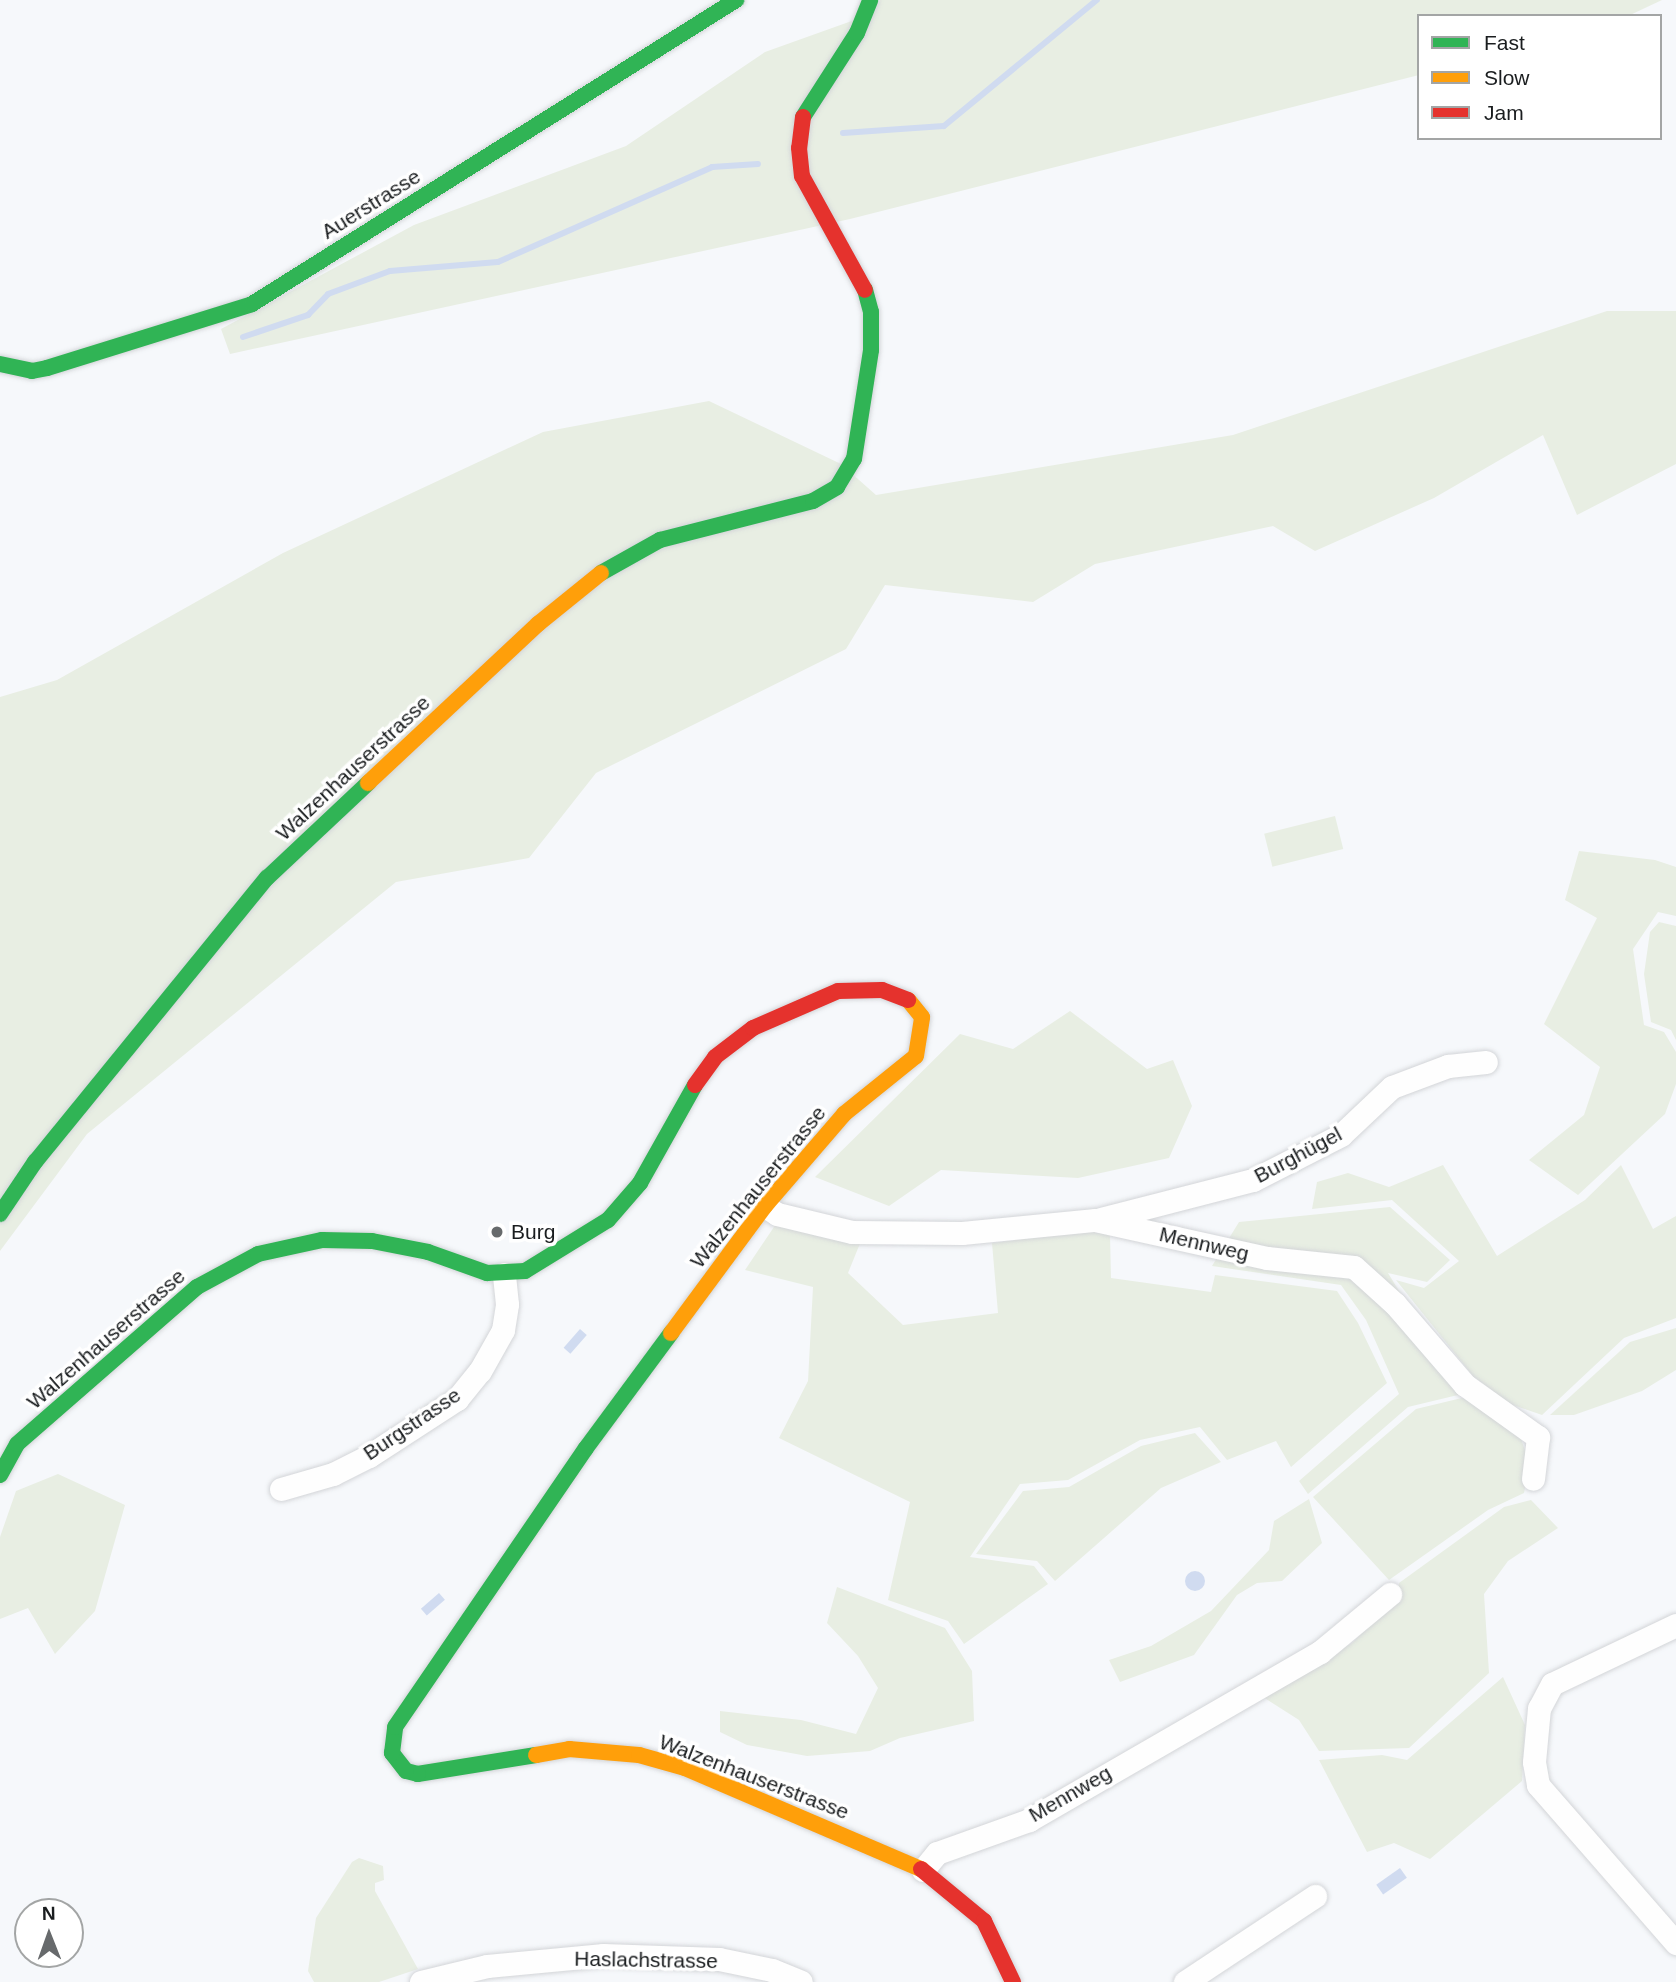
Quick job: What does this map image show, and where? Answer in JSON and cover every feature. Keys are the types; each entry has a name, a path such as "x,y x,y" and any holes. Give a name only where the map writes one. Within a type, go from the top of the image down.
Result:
{"street":[{"name":"Auerstrasse","path":"0,364 32,370 47,368 252,304 736,0"},
{"name":"Walzenhauserstrasse","path":"0,1214 35,1162 267,878 538,624 596,576 660,540 813,501 837,487 854,459 871,350 871,312 861,278 814,205 802,176 799,148 803,118 856,33 870,0"},
{"name":"Walzenhauserstrasse","path":"0,1475 17,1444 197,1287 258,1254 322,1240 372,1241 504,1275 525,1271 552,1257 608,1220 640,1183 666,1143 687,1096 715,1057 753,1028 838,991 882,990 907,999 922,1017 923,1031 916,1056 844,1114 765,1206 586,1448 480,1603 396,1727 392,1753 406,1771 418,1774 569,1749 639,1755 708,1778 923,1870 984,1922 1003,1954 1013,1982"},
{"name":"Burghügel","path":"1095,1220 1253,1181 1341,1135 1392,1087 1448,1066 1486,1062"},
{"name":"Mennweg","path":"765,1206 777,1214 852,1232 962,1233 1095,1220 1266,1258 1354,1267 1395,1304 1465,1385 1538,1437 1533,1479"},
{"name":"Burgstrasse","path":"281,1489 333,1474 369,1456 457,1399 480,1371 503,1329 507,1304 504,1275"},
{"name":"Mennweg","path":"923,1870 937,1853 1029,1820 1320,1652 1390,1594"},
{"path":"1676,1625 1552,1684 1539,1708 1534,1762 1538,1786 1676,1943"},
{"path":"1185,1982 1315,1896"},
{"name":"Haslachstrasse","path":"421,1982 490,1974 603,1955 719,1959 772,1970 801,1982"}],"shaded area":[{"path":"880,0 1662,0 1632,14 1417,14 1417,76 850,219 230,354 221,329 414,225 626,146 765,52 874,13"},
{"path":"1607,311 1676,311 1676,464 1577,515 1543,435 1434,498 1315,551 1273,526 1095,564 1033,602 885,585 846,649 596,773 529,858 396,882 87,1134 0,1251 0,697 57,680 283,553 543,432 709,401 841,464 876,495 1233,435"},
{"path":"1335,816 1343,849 1272,867 1264,834"},
{"path":"1579,851 1655,860 1676,867 1676,916 1658,912 1633,949 1644,1025 1664,1032 1676,1052 1676,1084 1665,1114 1578,1195 1529,1160 1584,1115 1600,1067 1544,1024 1597,918 1565,900"},
{"path":"1659,922 1676,926 1676,1040 1671,1030 1651,1022 1644,974 1650,932"},
{"path":"1070,1011 1147,1069 1173,1060 1192,1106 1169,1158 1078,1178 941,1170 889,1206 815,1177 960,1034 1013,1049"},
{"path":"1443,1165 1497,1256 1585,1200 1621,1165 1653,1229 1676,1216 1676,1318 1624,1338 1542,1415 1510,1404 1473,1376 1396,1280 1424,1288 1459,1261 1392,1200 1312,1209 1317,1182 1348,1173 1389,1187"},
{"path":"1390,1207 1450,1260 1427,1282 1388,1273 1462,1394 1408,1407 1308,1494 1299,1481 1399,1394 1366,1320 1341,1285 1212,1266 1239,1222"},
{"path":"776,1224 861,1241 848,1273 903,1325 998,1313 992,1243 1086,1231 1110,1234 1111,1278 1211,1292 1215,1275 1337,1291 1358,1323 1387,1383 1291,1467 1276,1441 1227,1460 1200,1427 1140,1440 1068,1480 1020,1484 970,1557 1034,1566 1048,1584 964,1644 948,1621 888,1600 910,1502 779,1438 808,1381 813,1287 745,1270"},
{"path":"1676,1328 1676,1370 1642,1391 1574,1415 1550,1415 1630,1342"},
{"path":"1466,1397 1521,1439 1530,1464 1524,1493 1488,1510 1389,1580 1313,1497 1416,1409"},
{"path":"1195,1433 1221,1462 1161,1488 1055,1581 1037,1561 976,1554 1023,1491 1069,1487 1141,1446"},
{"path":"58,1474 125,1505 95,1611 55,1654 28,1608 0,1619 0,1537 16,1491"},
{"path":"1309,1499 1322,1543 1282,1581 1257,1583 1237,1595 1194,1655 1120,1682 1109,1660 1151,1646 1211,1611 1269,1550 1274,1521"},
{"path":"1531,1500 1558,1528 1508,1561 1484,1594 1489,1673 1409,1748 1319,1751 1299,1720 1263,1697 1352,1643 1397,1598 1399,1583 1504,1507"},
{"path":"837,1587 945,1628 972,1671 974,1721 900,1738 870,1751 807,1756 747,1745 720,1732 720,1711 801,1720 856,1734 878,1688 858,1656 827,1623"},
{"path":"1503,1677 1525,1725 1522,1781 1430,1859 1394,1843 1367,1852 1319,1760 1382,1755 1407,1760"},
{"path":"359,1858 383,1866 384,1880 375,1883 375,1891 418,1969 379,1982 314,1982 308,1971 316,1918 352,1862"}],"water":[{"path":"580,1329 587,1335 570,1354 564,1348"},
{"path":"1195,1571 1202,1574 1205,1581 1202,1588 1195,1591 1188,1588 1185,1581 1188,1574"},
{"path":"439,1593 445,1600 427,1616 421,1609"},
{"path":"1400,1868 1407,1878 1383,1894 1376,1885"}],"waterway":[{"path":"843,133 944,126 1097,0"},
{"path":"243,337 308,315 328,294 390,271 498,262 712,167 758,164"}],"traffic: fast":[{"path":"0,364 32,371 47,368 252,304 736,0"},
{"path":"803,117 857,33 870,0"},
{"path":"601,573 660,540 813,501 837,487 854,459 871,350 871,312 865,290"},
{"path":"0,1214 35,1162 267,878 368,783"},
{"path":"0,1475 17,1444 197,1287 258,1254 322,1240 372,1241 428,1252 487,1273 525,1271 608,1220 640,1183 695,1085"},
{"path":"536,1755 418,1774 406,1771 392,1753 395,1727 586,1448 671,1333"}],"traffic: slow":[{"path":"368,783 538,624 601,573"},
{"path":"671,1333 765,1206 844,1114 916,1056 922,1017 908,1000"},
{"path":"536,1755 569,1749 639,1755 685,1768 921,1869"}],"traffic: jam":[{"path":"803,117 799,148 802,176 865,290"},
{"path":"695,1085 715,1057 753,1028 838,991 882,990 908,1000"},
{"path":"921,1869 984,1921 1013,1982"}],"place":[{"name":"Burg","path":"497,1232"}]}
